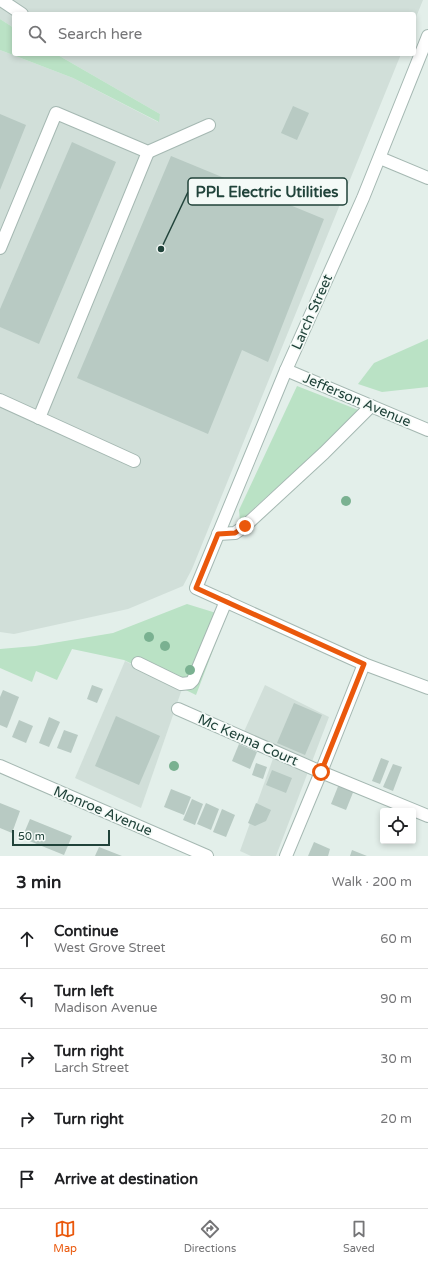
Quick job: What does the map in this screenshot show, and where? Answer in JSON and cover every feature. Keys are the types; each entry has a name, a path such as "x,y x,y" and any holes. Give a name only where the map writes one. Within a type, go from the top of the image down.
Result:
{"street":[{"path":"1,0 19,12"},
{"name":"Larch Street","path":"226,601 196,588 286,370 380,158 428,36"},
{"path":"0,248 56,113 148,152"},
{"path":"38,418 148,152 209,125"},
{"path":"380,158 428,178"},
{"name":"Jefferson Avenue","path":"286,370 428,430"},
{"path":"0,400 134,461"},
{"path":"218,534 235,533 245,526 324,453 371,406"},
{"path":"138,663 181,684 190,683 193,680 226,601 364,664 428,688"},
{"path":"286,856 364,664"},
{"name":"Mc Kenna Court","path":"178,710 321,772 428,816"},
{"name":"Monroe Avenue","path":"0,766 207,856"}],"shaded area":[{"path":"0,0 423,0 416,17 416,12 12,12 12,27 0,19"},
{"path":"0,50 12,55 12,56 16,56 73,78 158,122 160,114 59,56 400,56 192,569 183,586 128,609 14,634 0,632"},
{"path":"125,661 182,689 141,808 75,778"},
{"path":"265,685 329,717 276,856 251,856 240,851 275,753 242,736"}],"green space":[{"path":"0,19 12,27 12,55 0,50"},
{"path":"16,56 59,56 160,114 159,122 73,78"},
{"path":"428,339 428,387 382,392 358,384 374,363"},
{"path":"297,386 361,411 240,521 239,510"},
{"path":"187,604 226,616 196,695 124,660 72,649 57,680 36,671 32,682 0,668 0,649 35,646 113,633"}],"building":[{"path":"293,106 309,113 297,140 281,133"},
{"path":"0,114 26,125 0,190"},
{"path":"72,142 116,162 39,344 0,327 0,309"},
{"path":"171,156 324,219 268,362 242,350 208,434 77,378"},
{"path":"92,685 103,689 97,703 87,699"},
{"path":"3,690 19,697 7,728 0,725 0,697"},
{"path":"294,703 322,715 305,755 277,743"},
{"path":"116,716 160,736 139,785 95,766"},
{"path":"49,717 60,722 49,747 39,743"},
{"path":"19,720 33,726 26,743 12,737"},
{"path":"64,730 78,735 71,753 57,748"},
{"path":"239,744 257,752 250,769 232,761"},
{"path":"381,758 389,761 380,784 372,781"},
{"path":"256,763 267,767 263,779 252,775"},
{"path":"393,764 402,767 393,791 383,787"},
{"path":"272,770 292,778 286,793 266,785"},
{"path":"339,784 354,790 346,810 331,804"},
{"path":"171,789 191,797 184,815 164,807"},
{"path":"192,799 203,804 195,825 183,820"},
{"path":"0,803 20,811 12,833 0,828"},
{"path":"206,803 219,809 211,830 197,824"},
{"path":"256,803 271,810 266,821 255,826 248,823"},
{"path":"222,809 235,815 226,837 213,832"},
{"path":"30,819 72,836 64,855 22,838"},
{"path":"314,842 330,849 328,856 308,856"},
{"path":"99,847 122,856 95,856"},
{"path":"352,850 367,856 350,856"}],"place":[{"name":"PPL Electric Utilities","path":"161,249"}],"route":[{"path":"245,526 235,533 218,534 196,588 364,664 321,772"}]}
